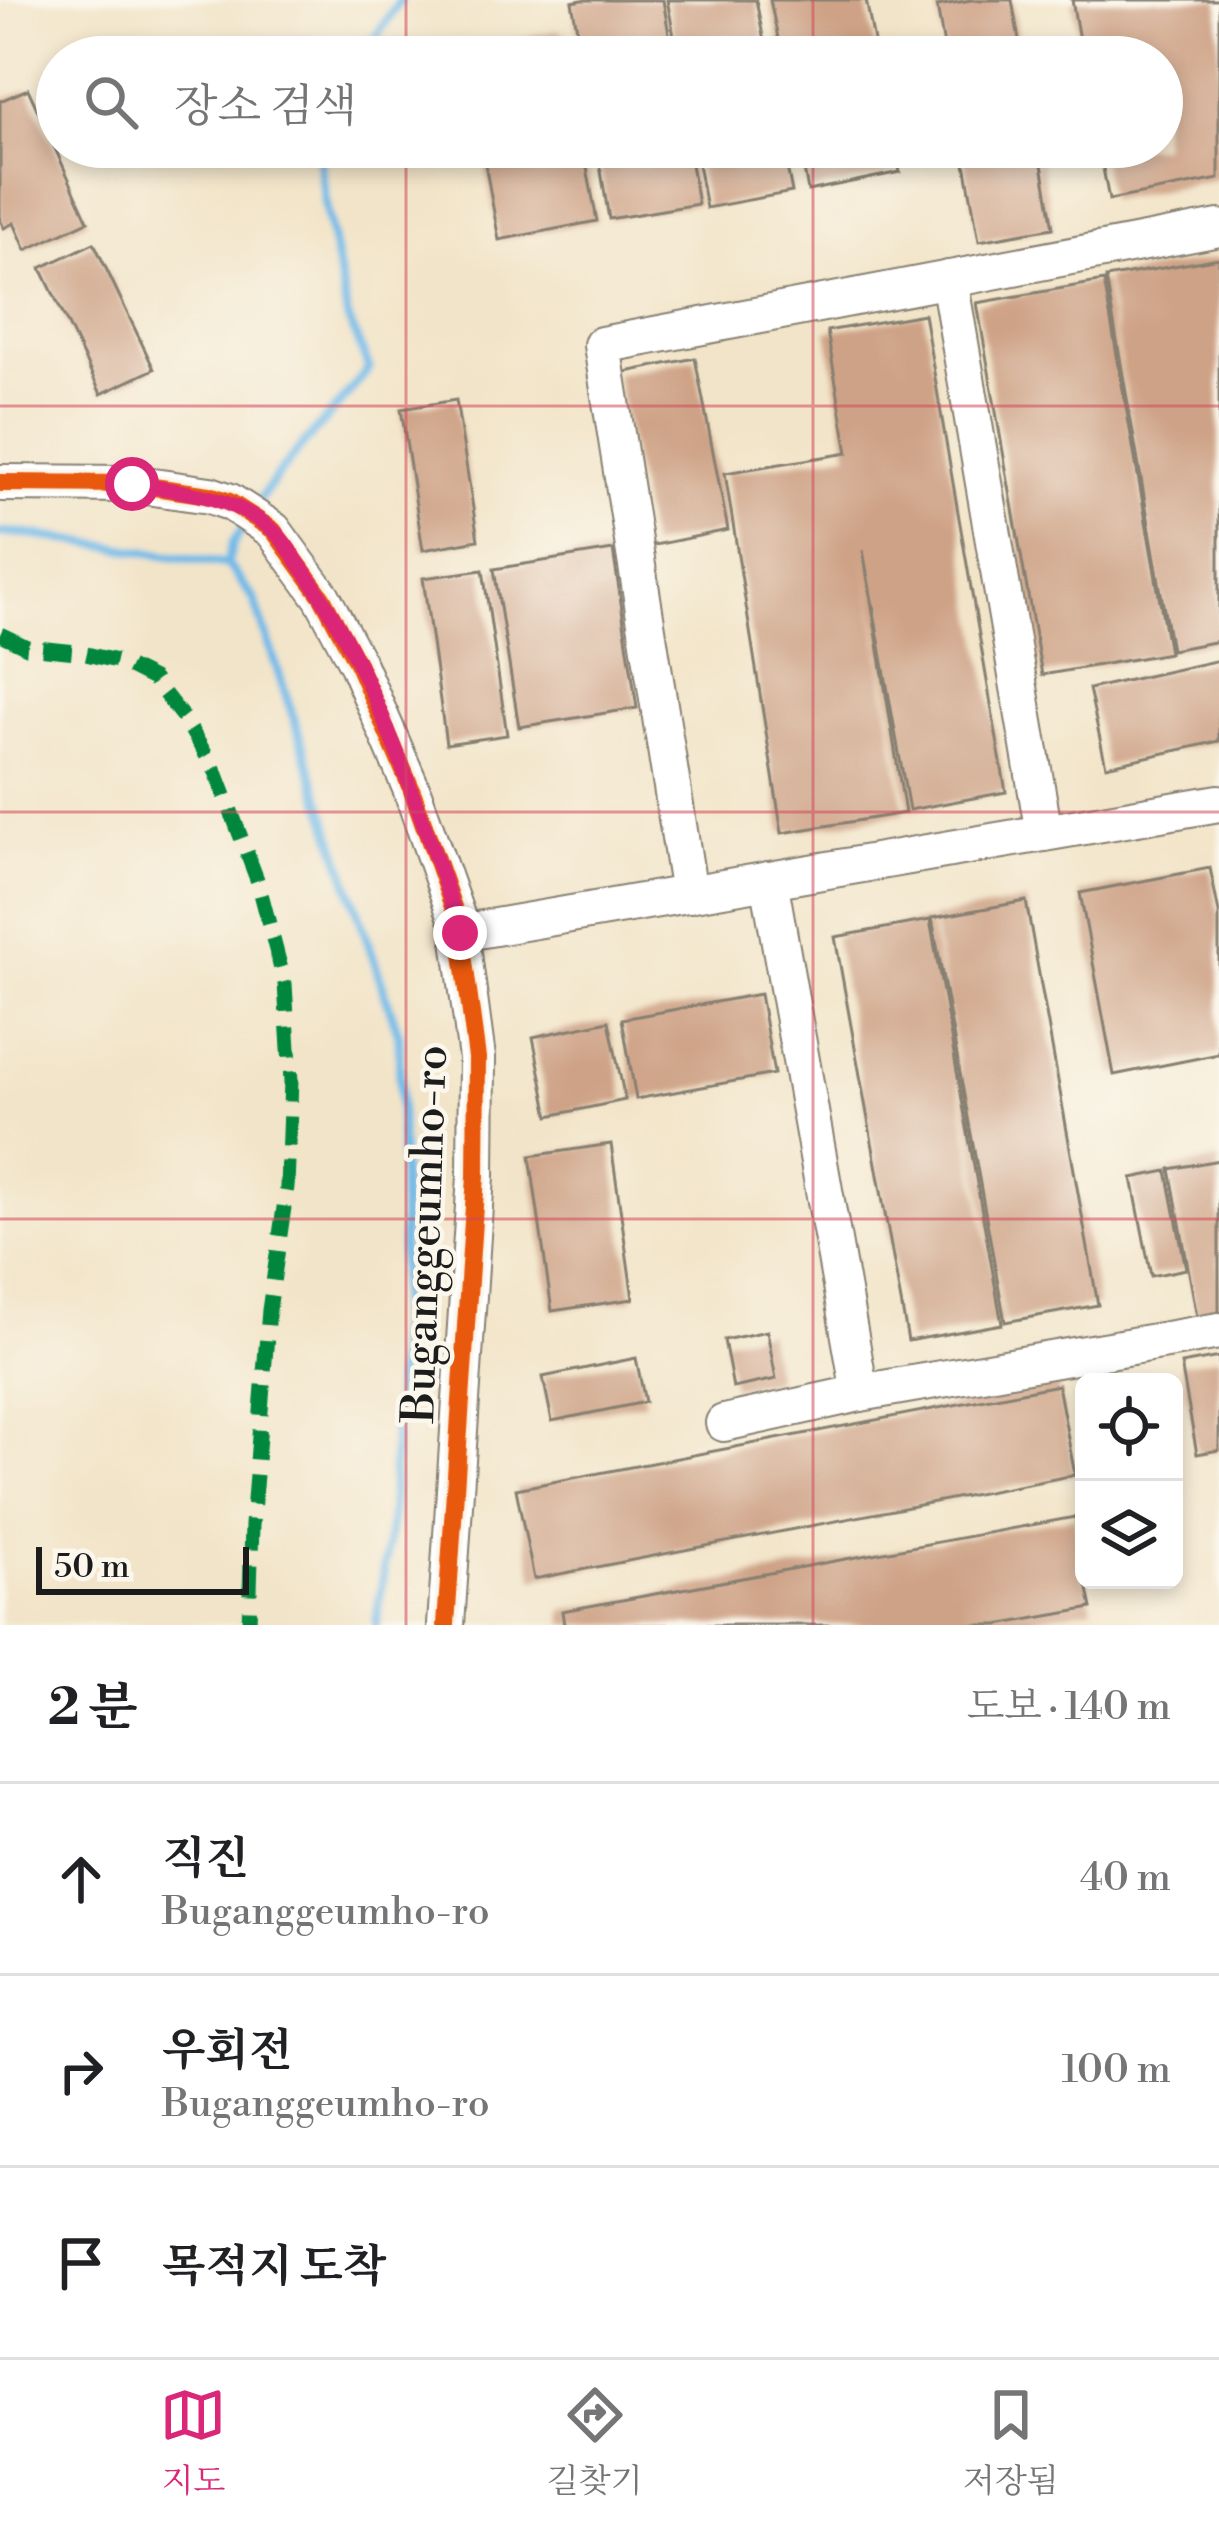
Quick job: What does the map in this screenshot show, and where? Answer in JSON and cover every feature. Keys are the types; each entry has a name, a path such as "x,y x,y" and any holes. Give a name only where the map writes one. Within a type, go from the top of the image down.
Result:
{"street":[{"path":"689,894 602,345 1219,228"},
{"path":"949,279 1044,833"},
{"name":"Buganggeumho-ro","path":"0,483 132,484 210,495 273,530 322,597 358,664 411,788 459,924 477,1058 476,1176 446,1625"},
{"path":"460,933 1219,802"},
{"path":"770,880 860,1393"},
{"path":"724,1423 860,1393 1219,1331"}],"building":[{"path":"663,0 669,36 578,36 572,2"},
{"path":"667,0 756,0 763,36 674,36"},
{"path":"770,0 866,0 873,36 778,36"},
{"path":"1012,0 1018,36 942,36 937,6"},
{"path":"1072,0 1219,0 1219,179 1109,200 1103,168 1183,168 1183,36 1078,36"},
{"path":"561,30 562,36 530,36"},
{"path":"28,89 36,107 36,168 64,168 88,221 26,250 14,223 4,228 0,220 0,101"},
{"path":"486,168 587,168 597,221 499,240"},
{"path":"600,168 692,168 698,204 609,219"},
{"path":"699,168 787,168 792,192 706,208"},
{"path":"804,168 899,168 900,172 808,191"},
{"path":"966,168 1043,168 1053,228 979,241"},
{"path":"94,243 154,369 101,394 41,268"},
{"path":"1219,258 1219,641 1171,650 1106,278"},
{"path":"1104,281 1169,653 1042,675 977,303"},
{"path":"924,314 1006,792 909,810 863,550 905,813 782,833 725,473 848,453 827,331"},
{"path":"695,358 728,530 650,546 616,374"},
{"path":"456,400 478,540 423,550 401,409"},
{"path":"613,550 637,708 519,727 494,569"},
{"path":"483,570 507,735 446,744 423,578"},
{"path":"1219,660 1219,741 1106,766 1089,689"},
{"path":"1210,868 1219,913 1219,1054 1114,1075 1080,893"},
{"path":"1026,901 1098,1305 1005,1322 932,918"},
{"path":"930,920 1002,1324 908,1341 835,937"},
{"path":"760,994 774,1074 636,1099 622,1019"},
{"path":"609,1021 625,1100 549,1116 533,1037"},
{"path":"611,1144 633,1299 552,1311 530,1156"},
{"path":"1219,1160 1219,1318 1198,1322 1170,1169"},
{"path":"1167,1171 1186,1269 1151,1276 1132,1178"},
{"path":"767,1331 776,1379 733,1388 724,1340"},
{"path":"1219,1357 1219,1450 1197,1454 1181,1364"},
{"path":"636,1358 645,1402 552,1421 543,1377"},
{"path":"1058,1385 1075,1475 534,1579 516,1489"},
{"path":"1075,1517 1075,1589 1088,1589 1092,1608 998,1625 564,1625 562,1611"}],"waterway":[{"path":"377,36 400,0"},
{"path":"255,507 369,368 348,319 321,168"},
{"path":"227,564 233,543 247,522"},
{"path":"0,533 227,564 254,599 399,1035 403,1231 391,1520 376,1625"}],"marked path":[{"path":"0,634 27,647 117,661 153,679 216,772 258,882 285,984 291,1081 287,1187 269,1310 249,1625"}],"cycle path":[{"path":"0,483 132,484 210,495 273,530 322,597 358,665 411,788 459,924 477,1058 476,1176 446,1625"}],"route":[{"path":"132,484 230,502 273,530 322,597 358,664 411,788 460,933"}]}
